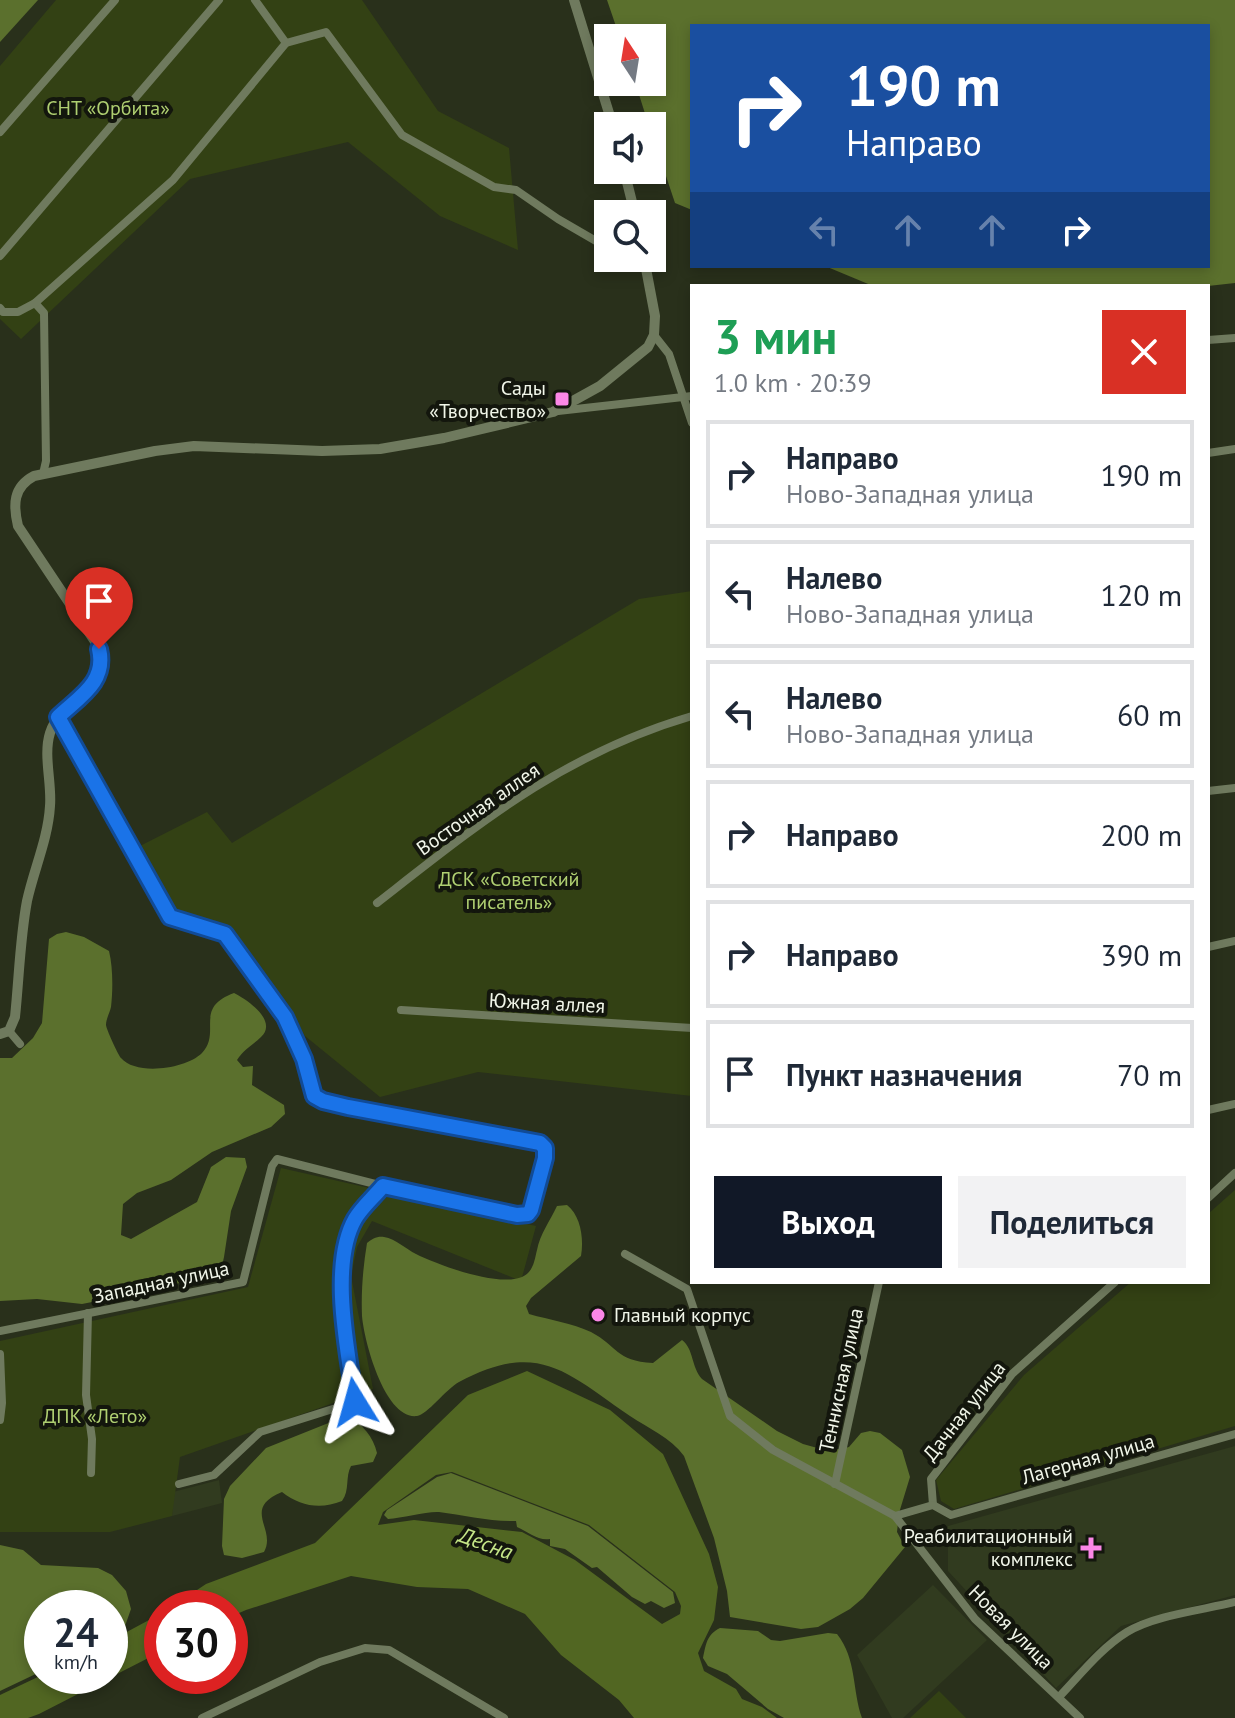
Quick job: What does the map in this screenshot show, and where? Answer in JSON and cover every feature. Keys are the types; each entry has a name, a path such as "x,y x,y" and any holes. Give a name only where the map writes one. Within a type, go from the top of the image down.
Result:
{"street":[{"path":"0,132 115,0"},
{"path":"0,256 219,0"},
{"path":"255,0 286,43"},
{"path":"574,0 609,112"},
{"path":"0,308 3,312 18,312 35,303 173,180 286,43 326,32 402,135 494,187 516,190 594,240"},
{"path":"553,412 600,386 648,347 654,335 655,316 647,272"},
{"path":"35,303 44,313 46,461 43,474"},
{"path":"20,1044 4,1033 15,1017 27,903 48,826 49,734 58,717 97,680 101,657 96,643 18,526 14,504 17,493 28,480 43,474 155,451 194,446 322,451 380,449 444,438 553,412 688,396 669,354 654,335"},
{"path":"1210,340 1235,338"},
{"path":"1210,453 1235,449"},
{"path":"58,717 170,917 225,934 285,1017 304,1059 314,1096 323,1101 399,1118 540,1143 546,1152 531,1210 523,1216 383,1186 355,1220 341,1287 355,1402 260,1432 214,1475 179,1484"},
{"name":"Восточная аллея","path":"377,903 466,833 534,786 586,756 690,717"},
{"path":"1210,791 1235,788"},
{"path":"1210,947 1235,941"},
{"name":"Южная аллея","path":"401,1010 690,1028"},
{"path":"1210,1110 1235,1104"},
{"name":"Западная улица","path":"0,1331 243,1282 272,1166 277,1159 383,1186"},
{"path":"1210,1196 1235,1173"},
{"path":"625,1254 687,1289 730,1416 773,1450 895,1516 933,1505"},
{"name":"Теннисная улица","path":"835,1484 879,1284"},
{"name":"Дачная улица","path":"933,1505 931,1479 1012,1374 1113,1284"},
{"path":"88,1313 86,1395 92,1439 91,1473"},
{"path":"0,1354 0,1420"},
{"name":"Лагерная улица","path":"933,1505 951,1515 1235,1434"},
{"name":"Новая улица","path":"895,1516 975,1619 1080,1718"},
{"path":"1059,1697 1108,1646 1129,1631 1235,1602"},
{"path":"202,1718 320,1662 365,1648 389,1650 504,1718"}],"shaded area":[{"path":"0,0 38,0 0,42"},
{"path":"607,0 1235,0 1235,283 1210,286 868,284 830,268 1210,268 1210,24 690,24 690,209 675,203 666,176 666,112 645,112 639,96 666,96 666,24 615,24"},
{"path":"66,932 84,937 109,951 112,993 106,1025 119,1056 128,1064 149,1069 195,1059 207,1045 211,1013 215,1006 234,993 247,1001 264,1018 265,1031 237,1060 243,1067 253,1066 252,1085 284,1105 285,1114 271,1127 212,1152 171,1180 137,1193 123,1204 121,1235 131,1239 197,1202 211,1167 226,1157 245,1158 247,1167 231,1211 222,1266 215,1272 163,1288 82,1304 37,1299 0,1301 0,1058 12,1058 33,1038 42,1023 49,939"},
{"path":"567,1205 576,1215 580,1228 581,1256 531,1298 526,1306 529,1314 584,1329 624,1356 641,1362 653,1363 682,1340 689,1348 702,1379 777,1431 803,1444 821,1449 841,1449 849,1447 861,1433 870,1431 880,1433 902,1450 910,1477 899,1513 897,1532 905,1547 863,1598 850,1609 818,1627 801,1629 730,1617 714,1538 684,1456 666,1439 568,1374 531,1362 510,1363 459,1382 421,1415 406,1414 395,1406 378,1377 362,1316 367,1243 384,1237 426,1259 456,1270 490,1278 519,1278 532,1268 540,1238 557,1206"},
{"path":"347,1418 366,1431 377,1453 373,1462 351,1466 342,1501 310,1505 282,1492 264,1505 262,1520 267,1544 264,1552 242,1558 224,1555 224,1499 230,1486 266,1448"},
{"name":"Реабилитационный комплекс","path":"1235,1446 1235,1595 1121,1626 1056,1688 948,1571 948,1526"},
{"path":"451,1473 588,1526 673,1592 675,1603 664,1608 651,1601 645,1604 597,1567 592,1568 565,1549 550,1546 550,1539 529,1534 517,1527 516,1521 439,1512 388,1519 384,1515 437,1477"},
{"path":"219,1480 222,1503 172,1516 173,1492"},
{"path":"0,1545 23,1550 41,1565 98,1568 112,1575 125,1590 24,1590 24,1680 0,1691"},
{"path":"933,1585 987,1640 903,1718 892,1718 857,1655"},
{"path":"720,1628 758,1631 771,1640 780,1641 837,1634 851,1664 862,1718 784,1718 768,1709 727,1674 708,1666 703,1658 709,1637"}],"green space":[{"name":"СНТ «Орбита»","path":"56,0 362,0 438,111 509,148 518,250 440,216 348,142 190,179 21,339 0,319 0,66"},
{"name":"ДСК «Советский писатель»","path":"690,591 690,1096 478,1072 380,1097 305,1036 269,978 235,934 219,924 174,914 138,847 207,812 232,843 639,599"},
{"name":"ДПК «Лето»","path":"281,1168 536,1226 521,1281 372,1221 357,1247 351,1276 373,1389 180,1457 172,1516 110,1532 0,1532 0,1341 248,1287"},
{"path":"1235,1190 1235,1426 954,1509 941,1501 936,1480 1024,1375 1129,1284 1210,1284 1210,1212"},
{"path":"939,1691 966,1718 910,1718"}],"water":[{"name":"Десна","path":"527,1371 610,1410 663,1454 709,1554 718,1587 714,1620 698,1653 704,1671 736,1689 742,1699 762,1707 777,1718 634,1718 619,1700 561,1655 525,1614 468,1589 417,1587 351,1576 248,1609 248,1590 197,1590 315,1543 468,1395","holes":["452,1472 589,1525 675,1592 681,1606 680,1614 662,1624 575,1560 522,1532 414,1520 378,1525 383,1512 436,1475"]},
{"path":"144,1623 144,1660 128,1668 128,1631"},
{"path":"24,1684 24,1694 78,1694 28,1718 0,1718 0,1695"}],"place":[{"name":"Сады «Творчество»","path":"562,399"},
{"name":"Главный корпус","path":"598,1315"},
{"name":"Реабилитационный комплекс","path":"1091,1548"}],"route":[{"path":"99,649 101,666 97,680 58,717 170,917 225,934 254,970 285,1017 304,1059 314,1096 323,1101 399,1118 540,1143 545,1148 531,1210 523,1216 383,1186 355,1220 347,1242 341,1287 355,1402"}]}
